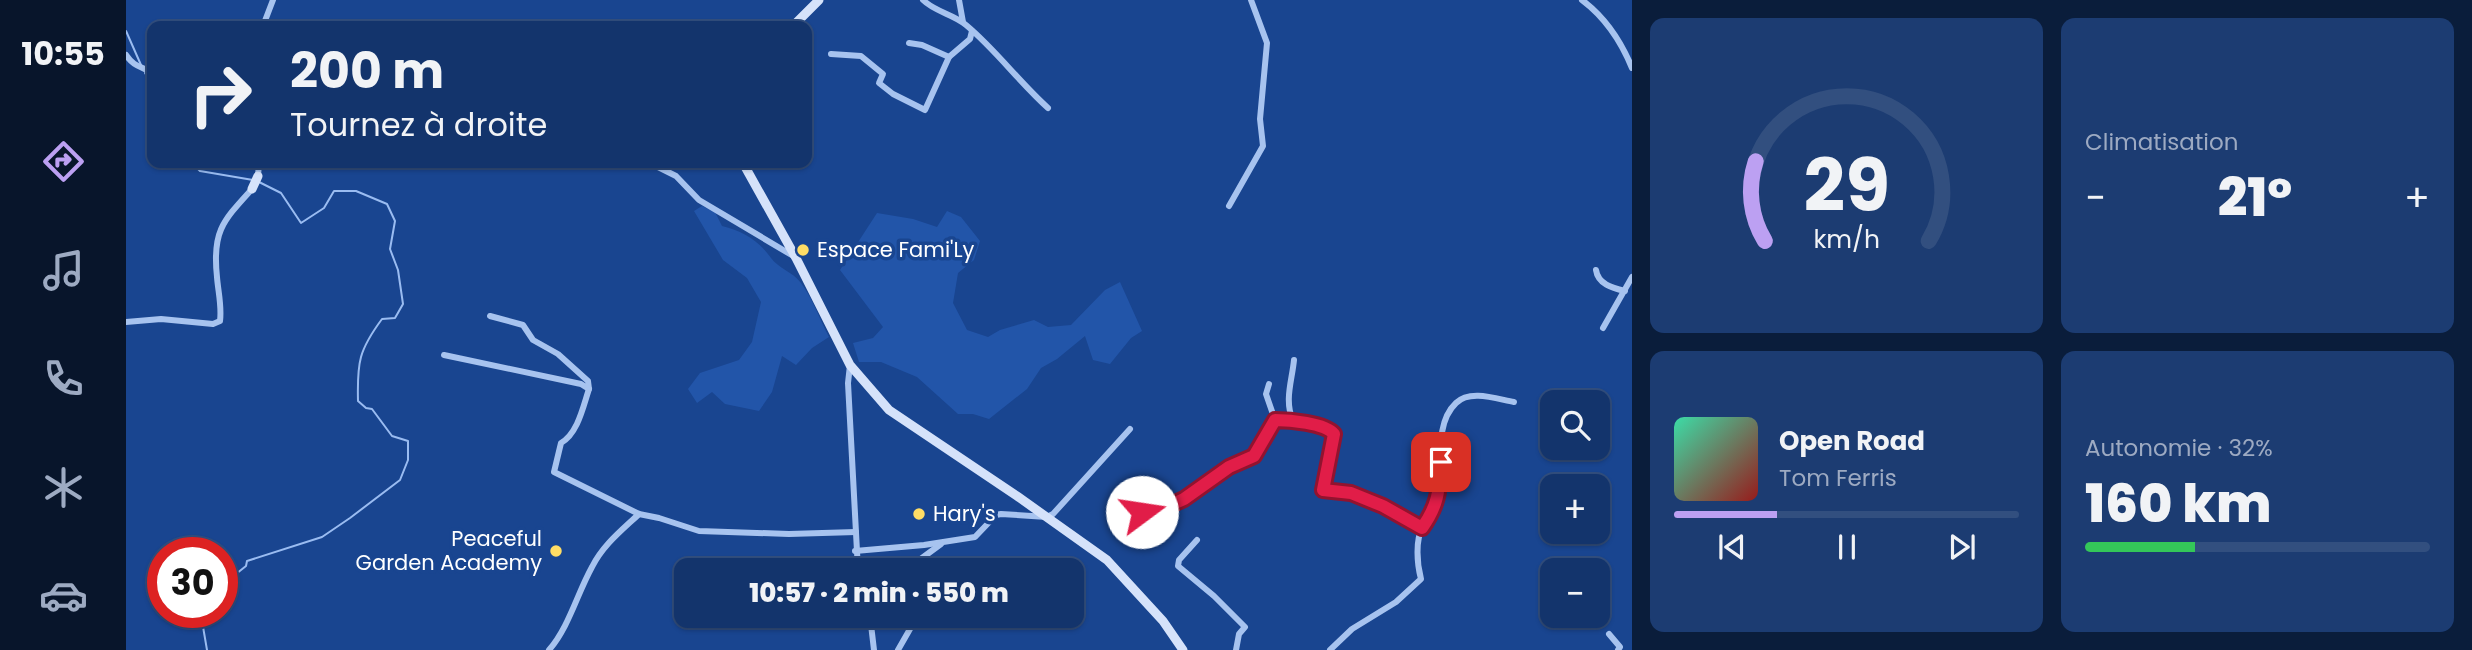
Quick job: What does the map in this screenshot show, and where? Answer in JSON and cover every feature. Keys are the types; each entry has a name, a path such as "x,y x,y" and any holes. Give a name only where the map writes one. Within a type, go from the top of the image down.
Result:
{"main road":[{"path":"798,21 819,0"},
{"path":"746,168 796,258 850,365 889,410 1107,560 1157,613 1183,650"},
{"path":"252,189 258,176"}],"street":[{"path":"265,21 273,0"},
{"path":"923,0 963,22 1027,89 1048,107"},
{"path":"959,0 963,22"},
{"path":"1230,206 1263,146 1260,119 1267,43 1251,0"},
{"path":"1582,0 1601,17 1622,44 1632,68"},
{"path":"831,54 861,56 883,74 879,83 893,94 925,110 949,57 970,39 972,31"},
{"path":"909,43 922,45 949,57"},
{"path":"1622,44 1632,51"},
{"path":"126,55 132,65 147,69"},
{"path":"258,176 259,168"},
{"path":"660,168 676,176 699,200 796,258"},
{"path":"126,321 161,319 216,324 220,321 217,238 222,223 252,189"},
{"path":"1596,270 1601,281 1614,289 1625,291"},
{"path":"1603,328 1632,277"},
{"path":"490,316 523,325 533,340 558,355 588,381 589,389 573,432 569,439 561,443 554,472 639,514 699,531 789,534 856,532"},
{"path":"444,355 581,384 589,389"},
{"path":"1293,421 1289,412 1288,395 1294,360"},
{"path":"850,365 848,383 856,558"},
{"path":"1122,514 1162,509 1184,499 1229,467 1254,456 1275,420 1266,394 1269,384"},
{"path":"1330,650 1352,629 1396,602 1422,579 1417,564 1422,528 1433,513 1439,498 1443,432 1447,416 1456,403 1464,397 1478,395 1514,402"},
{"path":"1275,420 1330,429 1334,434 1323,490 1351,493 1383,506 1422,528"},
{"path":"855,551 979,535 996,515 1001,513 1047,517 1053,514 1130,429"},
{"path":"549,650 563,631 567,617 600,552 639,514"},
{"path":"1198,540 1179,560 1178,566 1214,596 1244,627 1239,634 1236,650"},
{"path":"922,558 945,541"},
{"path":"871,628 874,650"},
{"path":"898,650 910,628"},
{"path":"1609,634 1620,647 1618,650"}],"shaded area":[{"path":"702,206 715,212 722,226 744,234 756,242 774,261 798,279 829,337 812,348 796,365 782,356 772,392 759,411 725,404 712,392 697,403 688,389 700,373 739,360 752,342 761,302 747,278 723,260 694,211"},
{"path":"947,211 961,217 980,241 974,260 958,273 953,303 967,330 988,337 1000,330 1034,320 1048,327 1071,325 1105,290 1120,282 1142,331 1131,338 1110,364 1093,360 1085,336 1057,359 1041,368 1027,389 989,419 973,414 958,414 917,377 881,362 859,362 853,343 873,338 883,327 840,270 877,213 913,219 937,227"}],"waterway":[{"path":"126,31 141,65"},
{"path":"197,168 200,171 253,180"},
{"path":"238,572 246,566 247,561 322,537 400,480 408,460 408,441 392,436 372,409 366,408 358,401 359,366 368,339 382,319 395,318 403,304 398,270 390,249 395,221 387,204 356,191 334,191 324,208 301,223 281,193 259,182"},
{"path":"203,628 207,650"}],"place":[{"name":"Espace Fami'Ly","path":"803,250"},
{"name":"Hary's","path":"919,514"},
{"name":"Peaceful Garden Academy","path":"556,551"}],"route":[{"path":"1142,512 1162,509 1184,499 1229,467 1254,456 1275,420 1330,429 1334,434 1323,490 1351,493 1383,506 1422,528 1433,513 1439,498 1441,462"}]}
